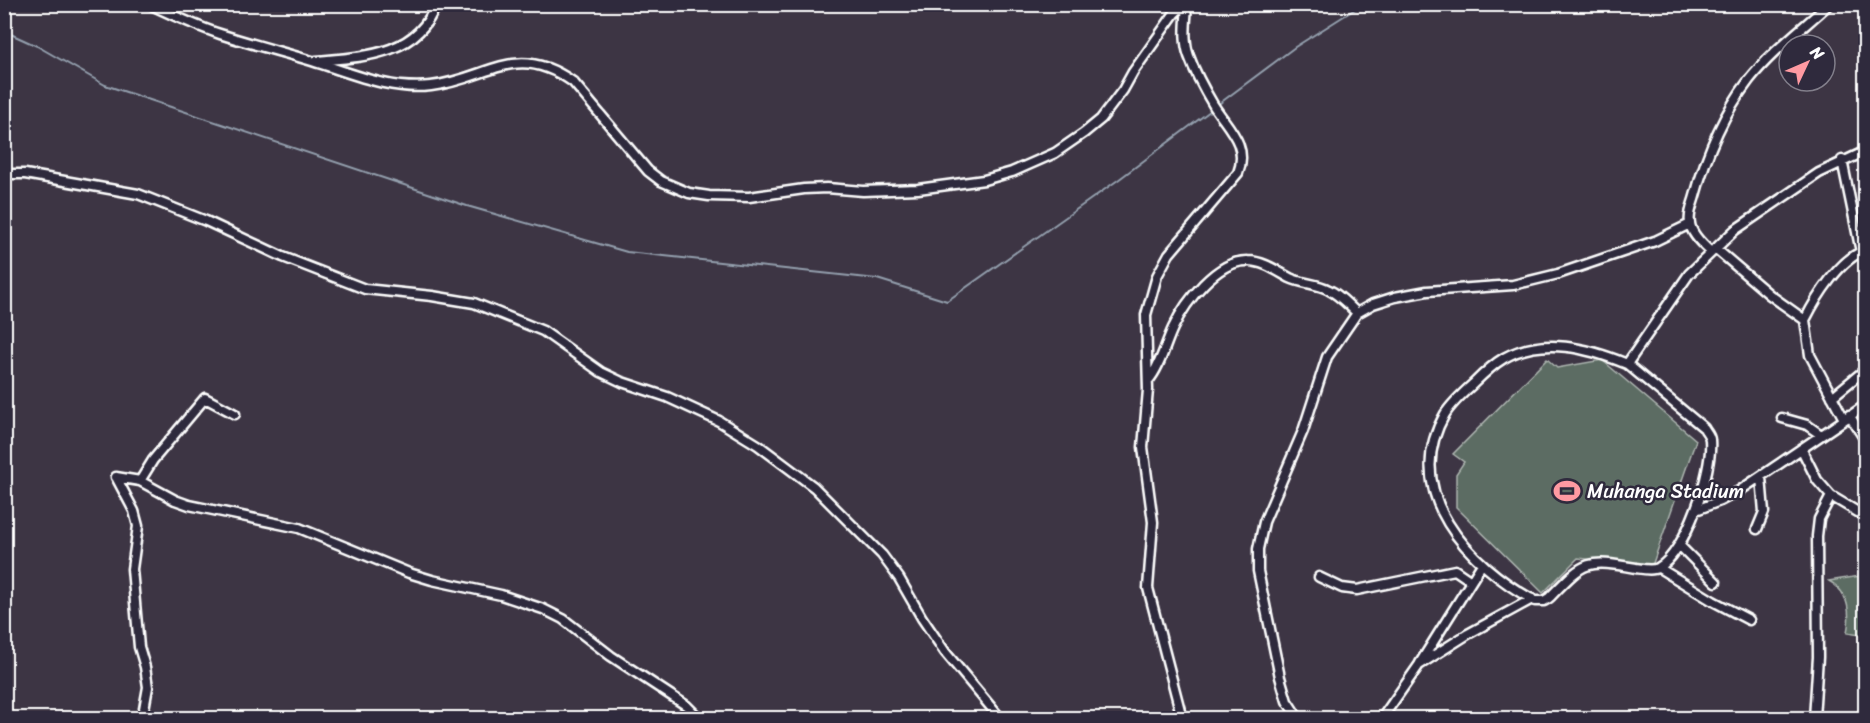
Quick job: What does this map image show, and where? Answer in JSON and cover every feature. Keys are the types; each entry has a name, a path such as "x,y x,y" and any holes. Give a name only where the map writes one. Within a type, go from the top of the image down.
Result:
{"street":[{"path":"149,4 219,34 383,83 430,86 508,63 520,62 550,69 573,82 625,146 648,171 661,181 689,193 749,197 813,188 863,191 953,185 999,176 1040,160 1067,145 1101,118 1174,14 1179,9 1189,6 1185,35 1189,57 1213,105 1240,145 1240,163 1238,173 1210,208 1176,244 1157,276 1146,315 1148,381 1143,447 1153,522 1148,588 1182,718"},
{"path":"313,61 370,56 397,47 428,20 435,4"},
{"path":"1804,320 1697,237 1689,224 1707,158 1738,97 1770,58 1829,4"},
{"path":"1627,364 1683,283 1735,230 1790,191 1842,160 1866,151"},
{"path":"1842,160 1863,251 1828,281 1804,320 1810,356 1832,397 1866,441"},
{"path":"4,174 25,174 138,194 206,221 283,257 364,289 474,303 543,331 601,372 621,382 667,397 719,421 814,487 882,555 945,652 1000,718"},
{"path":"1298,718 1287,701 1280,677 1257,571 1258,549 1264,522 1303,431 1327,357 1357,313 1373,304 1395,297 1427,291 1513,285 1558,274 1655,241 1689,224"},
{"path":"1148,381 1154,373 1174,324 1194,294 1231,263 1257,262 1295,280 1324,287 1357,313"},
{"path":"1659,568 1688,531 1707,466 1710,440 1708,434 1691,416 1627,364 1599,352 1549,346 1530,347 1505,357 1491,367 1446,412 1434,439 1431,470 1440,512 1451,529 1482,564 1532,599 1544,601 1573,574 1589,564 1598,562 1643,569 1659,568 1749,620"},
{"path":"1832,397 1866,369"},
{"path":"140,481 153,460 205,398 235,414"},
{"path":"1696,510 1720,501 1761,477 1866,405"},
{"path":"1782,418 1807,425 1821,435"},
{"path":"1802,450 1817,480 1831,496 1866,518"},
{"path":"148,718 144,709 148,687 139,647 132,569 138,526 130,501 116,477 140,481 189,505 300,528 409,573 501,595 543,609 563,619 611,656 687,706 699,718"},
{"path":"1757,529 1764,512 1761,477"},
{"path":"1814,718 1818,657 1816,536 1821,514 1831,496"},
{"path":"1679,544 1716,582"},
{"path":"1382,718 1419,665 1482,564"},
{"path":"1320,577 1342,588 1357,590 1455,570 1471,581"},
{"path":"1419,665 1468,634 1532,599"}],"green space":[{"name":"Muhanga Stadium","path":"1547,359 1557,368 1602,360 1696,440 1652,566 1578,558 1543,593 1456,507 1456,474 1464,462 1453,454"},
{"path":"1860,576 1863,584 1866,584 1865,626 1860,635 1847,633 1849,618 1845,597 1829,581"}],"waterway":[{"path":"1220,103 1295,47 1363,4"},
{"path":"4,31 37,46 105,85 467,206 627,252 877,279 947,301 1118,180 1210,111"}],"place":[{"name":"Muhanga Stadium","path":"1567,491"}]}
